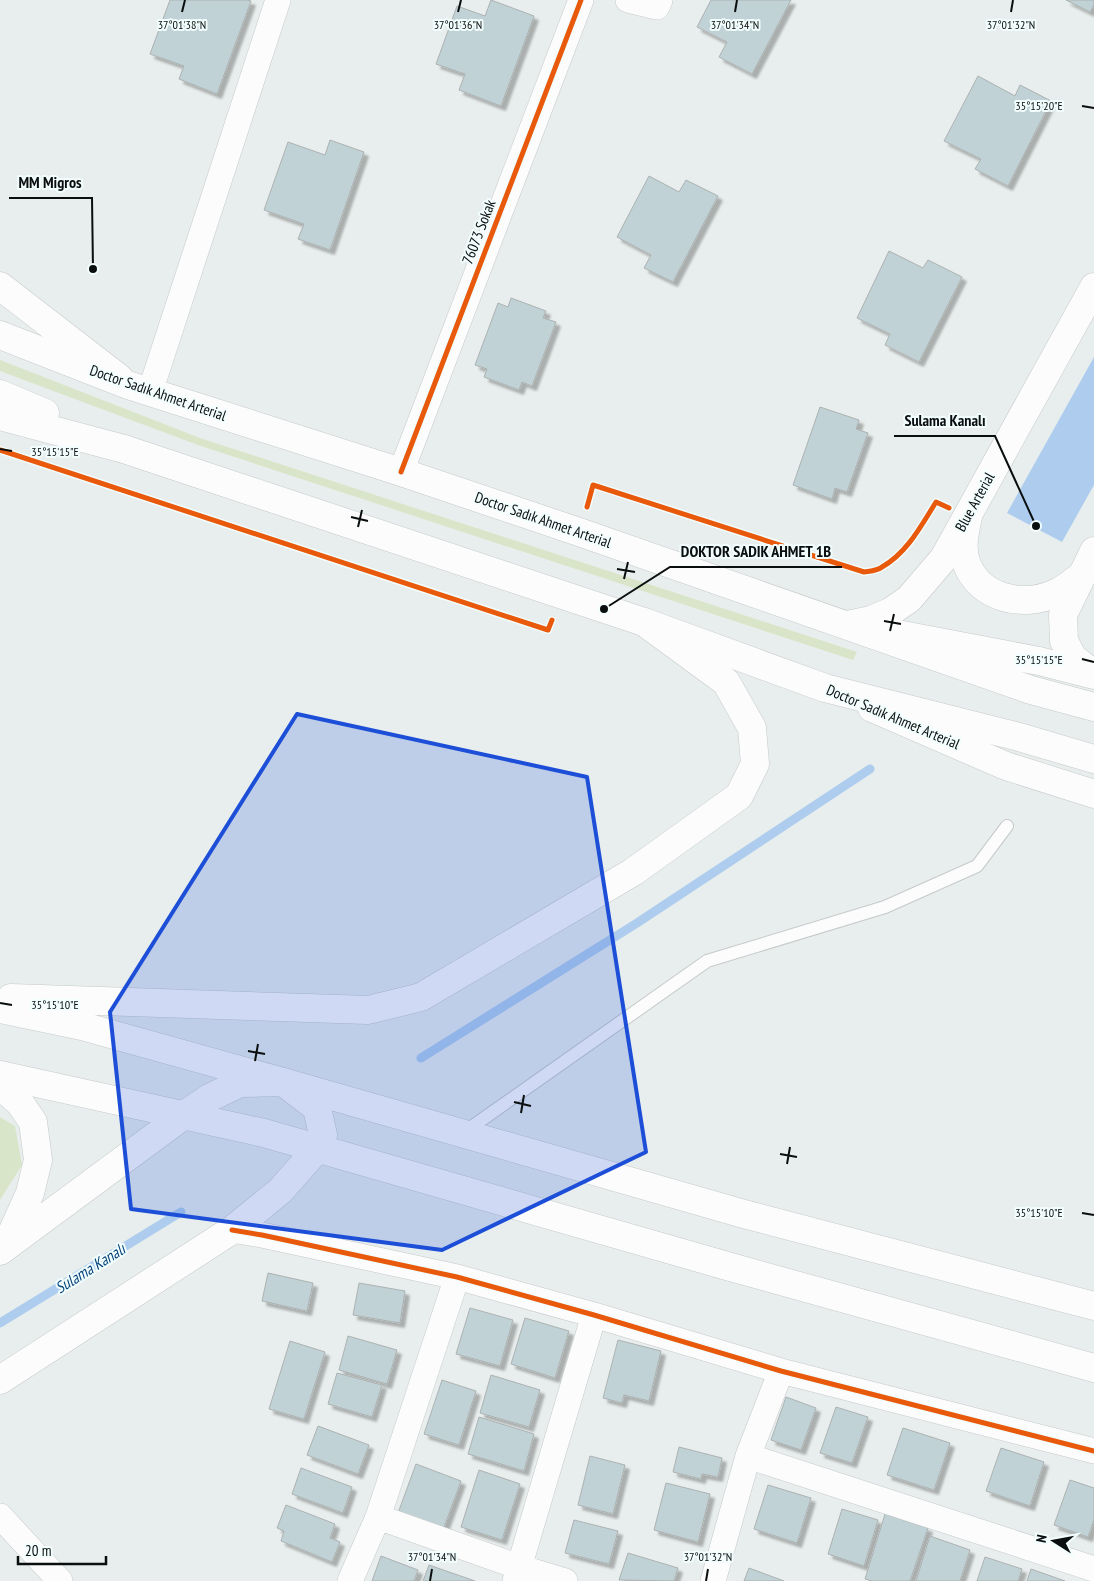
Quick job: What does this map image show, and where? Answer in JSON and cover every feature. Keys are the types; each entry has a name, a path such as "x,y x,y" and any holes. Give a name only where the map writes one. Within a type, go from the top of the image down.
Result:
{"main road":[{"path":"0,286 139,389"},
{"name":"Blue Arterial","path":"848,625 871,620 890,612 909,599 944,558 1094,287"},
{"name":"Doctor Sadık Ahmet Arterial","path":"0,335 139,389 401,472 848,625 1039,661 1094,674"},
{"name":"Doctor Sadık Ahmet Arterial","path":"0,394 124,448"},
{"name":"Doctor Sadık Ahmet Arterial","path":"0,416 124,448 644,622 825,688 1006,766 1094,794"},
{"path":"968,516 964,539 966,562 982,586 994,594 1011,600 1042,598 1056,594 1081,576"},
{"path":"1094,550 1063,615 1064,641 1073,658 1094,674"},
{"path":"0,998 368,1010 421,997 633,872 739,796 754,764 752,728 726,682 644,622"},
{"path":"848,625 1031,690 1094,707"},
{"path":"825,688 1019,737 1094,760"},
{"path":"0,1009 82,1026 744,1214 1094,1306"},
{"path":"0,1075 184,1115 318,1148 727,1266 1094,1368"},
{"path":"0,1251 184,1115 211,1097 240,1083 283,1082 317,1108 323,1135 318,1148 280,1192 232,1230 0,1380"},
{"path":"0,1086 20,1103 33,1122 38,1160 30,1193 12,1233 0,1251"}],"street":[{"path":"139,389 278,0"},
{"name":"76073 Sokak","path":"401,472 581,0"},
{"path":"628,0 656,7 660,0"},
{"path":"232,1230 457,1277 594,1315 781,1371 1094,1451"},
{"path":"350,1581 378,1518 457,1277"},
{"path":"517,1574 594,1315"},
{"path":"713,1581 748,1456 781,1371"},
{"path":"748,1456 1094,1569"},
{"path":"0,1516 60,1581"},
{"path":"378,1518 517,1574 565,1581"}],"lane":[{"path":"463,1133 707,961 885,907 977,866 1007,826"}],"highlighted area":[{"path":"297,714 587,777 646,1152 442,1250 131,1209 110,1012"}],"green space":[{"path":"0,360 200,438 857,652 853,660 198,445 0,371"},
{"path":"0,1117 15,1126 22,1165 0,1200"}],"water":[{"path":"1094,357 1094,485 1062,542 1007,513"}],"building":[{"path":"170,0 251,1 217,94 179,79 184,66 150,54"},
{"path":"491,0 534,16 501,106 459,90 465,74 436,64 457,6 485,16"},
{"path":"711,0 791,0 752,74 719,57 727,42 697,27"},
{"path":"1066,0 1094,0 1094,5 1090,12"},
{"path":"978,76 1015,96 1020,85 1051,101 1008,186 975,169 981,159 944,141"},
{"path":"330,140 364,152 330,250 298,239 304,224 264,210 288,142 325,155"},
{"path":"649,176 679,192 686,180 718,196 673,282 644,268 651,255 617,237"},
{"path":"889,251 923,268 928,260 962,277 919,362 885,345 890,334 857,318"},
{"path":"511,298 546,311 543,318 556,322 532,386 522,382 519,390 484,377 487,369 475,365 498,303 508,307"},
{"path":"820,407 859,420 856,429 868,433 847,492 835,488 832,499 793,485"},
{"path":"268,1273 313,1283 307,1311 262,1301"},
{"path":"359,1283 405,1291 400,1323 353,1315"},
{"path":"470,1308 513,1320 500,1366 456,1354"},
{"path":"525,1318 569,1331 555,1378 511,1364"},
{"path":"348,1336 397,1350 387,1384 339,1370"},
{"path":"618,1340 661,1351 649,1401 624,1395 622,1403 603,1398"},
{"path":"290,1341 325,1352 304,1419 269,1409"},
{"path":"337,1373 382,1385 372,1417 328,1404"},
{"path":"491,1375 540,1390 529,1427 480,1413"},
{"path":"442,1380 476,1391 459,1445 424,1434"},
{"path":"786,1397 816,1408 801,1450 771,1440"},
{"path":"836,1407 868,1417 852,1463 820,1453"},
{"path":"479,1417 534,1434 524,1471 468,1454"},
{"path":"318,1426 369,1445 358,1474 307,1455"},
{"path":"903,1428 950,1443 934,1490 887,1475"},
{"path":"679,1447 722,1458 718,1477 702,1474 701,1479 673,1472"},
{"path":"1001,1448 1044,1462 1030,1506 986,1491"},
{"path":"590,1456 625,1465 613,1514 578,1505"},
{"path":"416,1464 461,1481 443,1530 398,1513"},
{"path":"301,1468 352,1487 343,1513 292,1494"},
{"path":"479,1470 520,1484 502,1540 461,1527"},
{"path":"1070,1480 1094,1488 1094,1520 1088,1537 1054,1525"},
{"path":"666,1483 710,1494 698,1542 654,1530"},
{"path":"768,1485 811,1498 797,1543 754,1529"},
{"path":"286,1505 335,1524 330,1538 340,1542 332,1562 281,1541 284,1531 277,1528"},
{"path":"842,1509 878,1520 864,1566 828,1554"},
{"path":"885,1514 928,1528 910,1581 872,1581 865,1579"},
{"path":"574,1520 618,1531 609,1564 565,1553"},
{"path":"930,1536 970,1550 960,1581 916,1581"},
{"path":"628,1553 678,1568 674,1581 619,1580"},
{"path":"381,1556 418,1570 414,1581 372,1581"},
{"path":"985,1557 1022,1569 1018,1581 977,1581"},
{"path":"429,1565 475,1581 423,1581"},
{"path":"749,1568 784,1581 744,1581"},
{"path":"1031,1569 1065,1581 1027,1581"}],"waterway":[{"path":"421,1058 637,923 870,769"},
{"name":"Sulama Kanalı","path":"0,1323 181,1212"}],"cycle path":[{"path":"401,472 581,0"},
{"path":"0,450 548,630 552,620"},
{"path":"587,507 593,485 864,572 880,568 899,554 913,538 936,502 949,508"},
{"path":"232,1230 457,1277 594,1315 781,1371 1094,1451"}],"place":[{"name":"MM Migros","path":"93,269"},
{"name":"Sulama Kanalı","path":"1036,526"},
{"name":"DOKTOR SADIK AHMET 1B","path":"604,609"}]}
